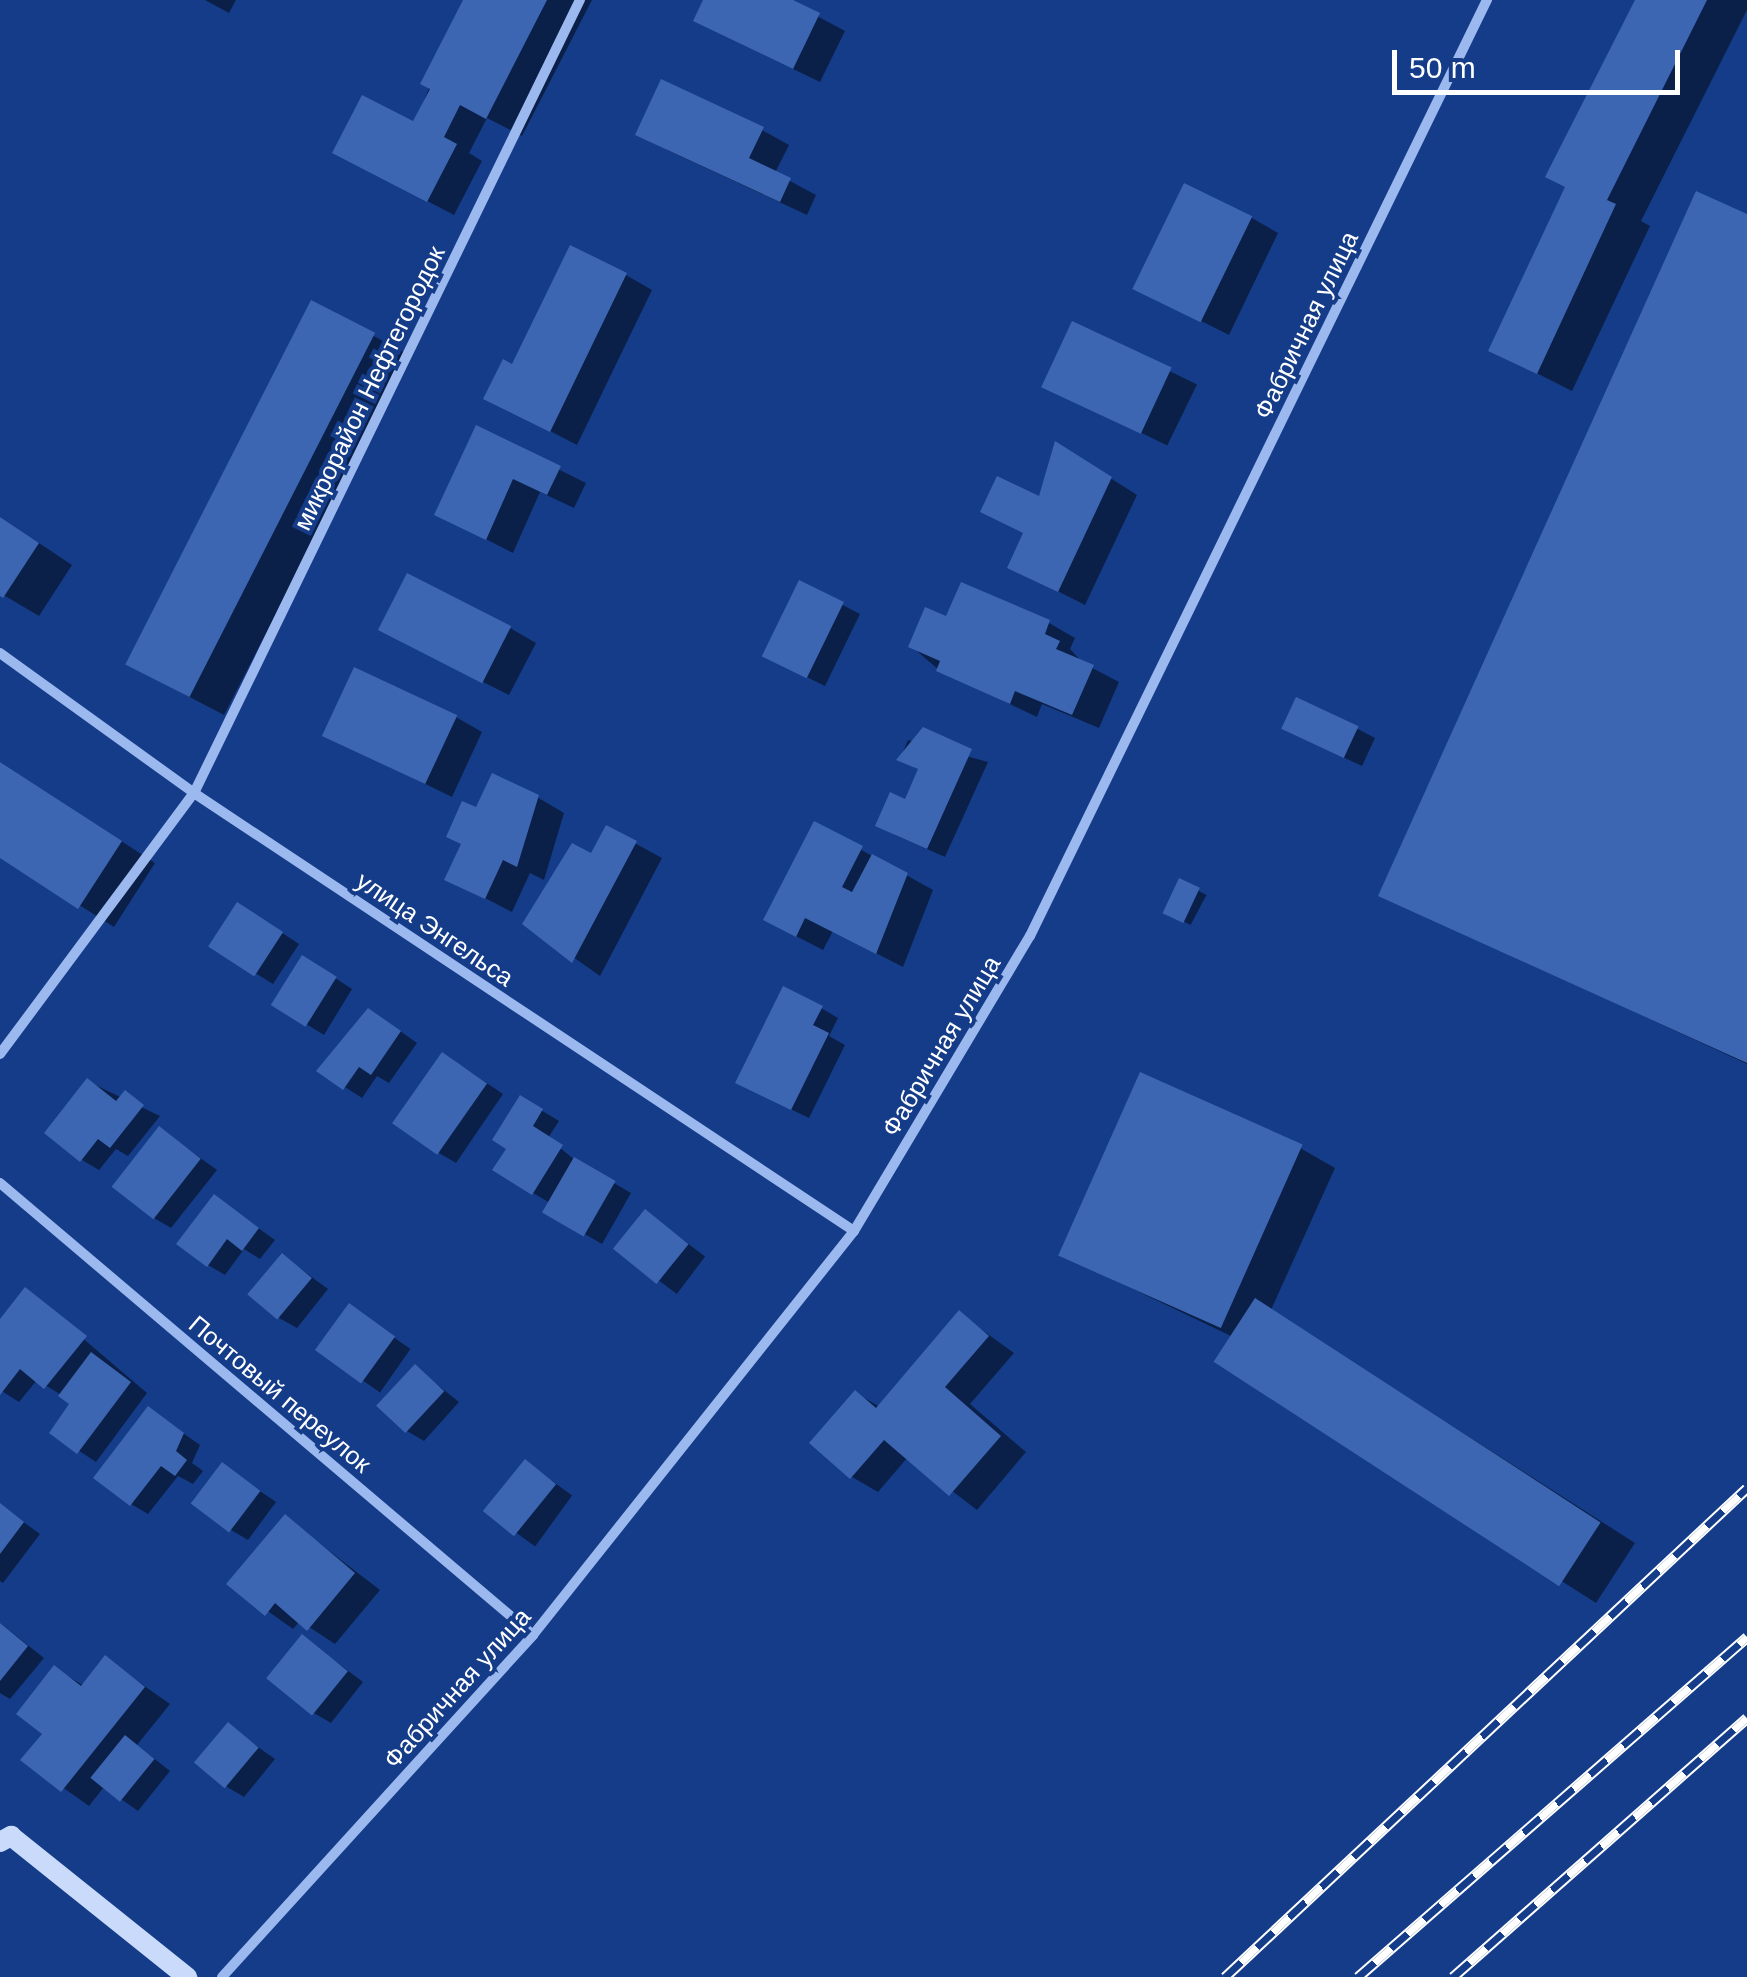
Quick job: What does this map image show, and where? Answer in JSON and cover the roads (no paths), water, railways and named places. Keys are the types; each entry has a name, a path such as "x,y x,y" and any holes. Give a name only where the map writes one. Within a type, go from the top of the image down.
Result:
{"street":[{"name":"микрорайон Нефтегородок","path":"0,1054 194,793 580,0"},
{"name":"Фабричная улица","path":"222,1977 533,1635 854,1230 1030,936 1487,0"},
{"name":"улица Энгельса","path":"0,653 194,793 854,1230"},
{"name":"Почтовый переулок","path":"0,1183 533,1635"},
{"path":"4,1834 187,1977"}],"railway":[{"path":"1225,1977 1747,1488"},
{"path":"1358,1977 1747,1637"},
{"path":"1453,1977 1747,1718"}]}
